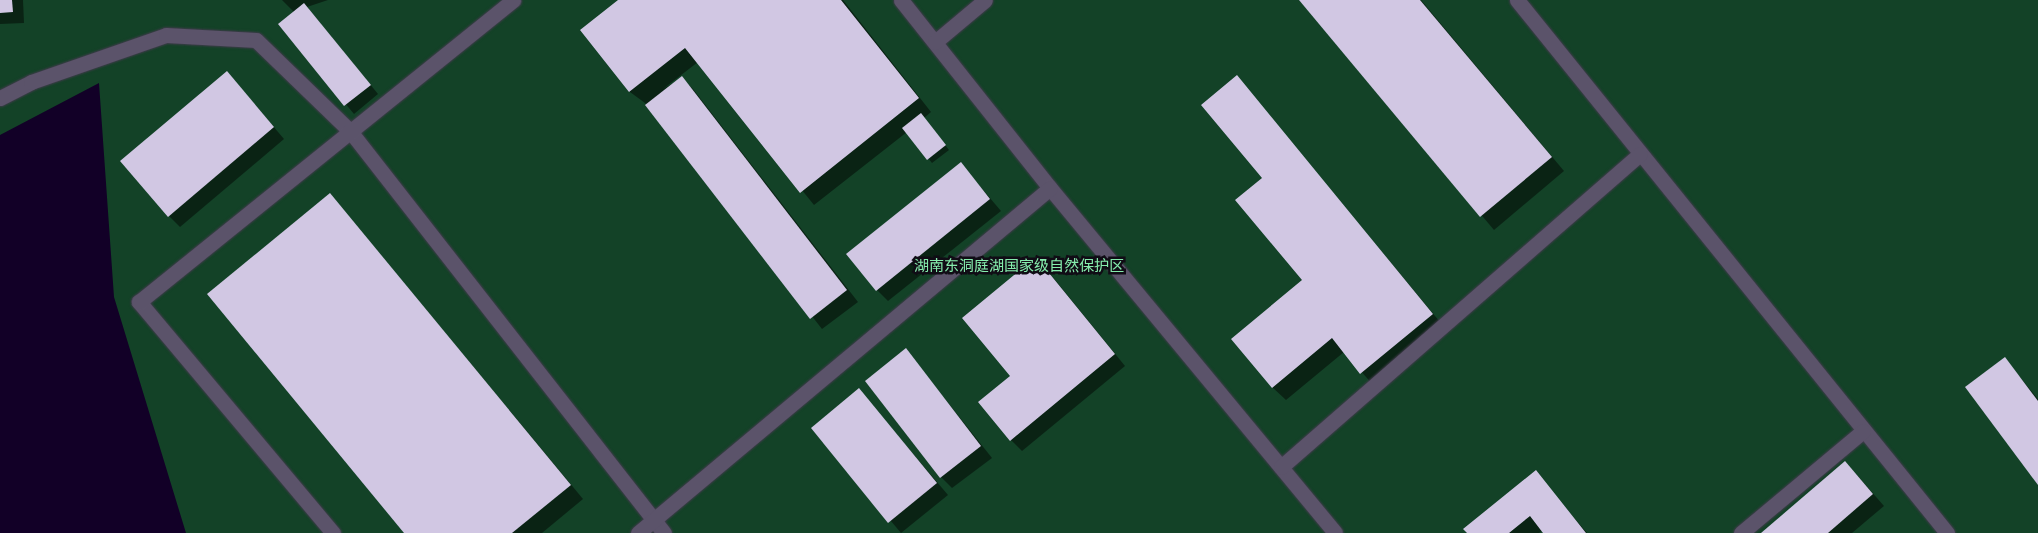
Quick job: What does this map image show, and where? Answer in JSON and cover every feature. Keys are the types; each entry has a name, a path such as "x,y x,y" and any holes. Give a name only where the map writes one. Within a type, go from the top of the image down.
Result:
{"street":[{"path":"333,533 139,302 513,0"},
{"path":"901,0 1050,188 1335,533"},
{"path":"935,42 985,0"},
{"path":"1517,0 1947,533"},
{"path":"0,98 31,82 166,35 256,40 350,131 664,533"},
{"path":"1281,467 1640,154"},
{"path":"638,533 1050,188"},
{"path":"1741,533 1863,431"}],"green space":[{"name":"湖南东洞庭湖国家级自然保护区","path":"0,0 2038,0 2038,533 0,533"}],"shaded area":[{"path":"99,83 114,297 186,533 0,533 0,135"}],"building":[{"path":"0,0 12,0 13,12 0,13"},
{"path":"618,0 841,0 919,98 800,193 685,48 629,92 580,30"},
{"path":"1299,0 1420,0 1552,157 1480,217"},
{"path":"304,3 371,85 344,106 278,24"},
{"path":"227,71 274,127 168,217 120,161"},
{"path":"1237,75 1433,314 1360,374 1332,338 1272,388 1231,339 1302,280 1235,200 1262,178 1201,105"},
{"path":"682,76 847,290 810,319 645,105"},
{"path":"921,113 946,145 927,160 902,128"},
{"path":"961,162 990,199 876,291 846,254"},
{"path":"330,193 571,485 512,533 404,533 207,294"},
{"path":"1036,257 1115,354 1010,441 978,402 1010,376 962,318"},
{"path":"906,348 981,446 940,478 865,381"},
{"path":"2005,357 2038,401 2038,485 1965,387"},
{"path":"859,388 937,483 888,523 811,428"},
{"path":"1845,461 1873,494 1828,533 1761,533"},
{"path":"1536,470 1586,533 1543,533 1530,516 1509,533 1467,533 1463,529"}]}
